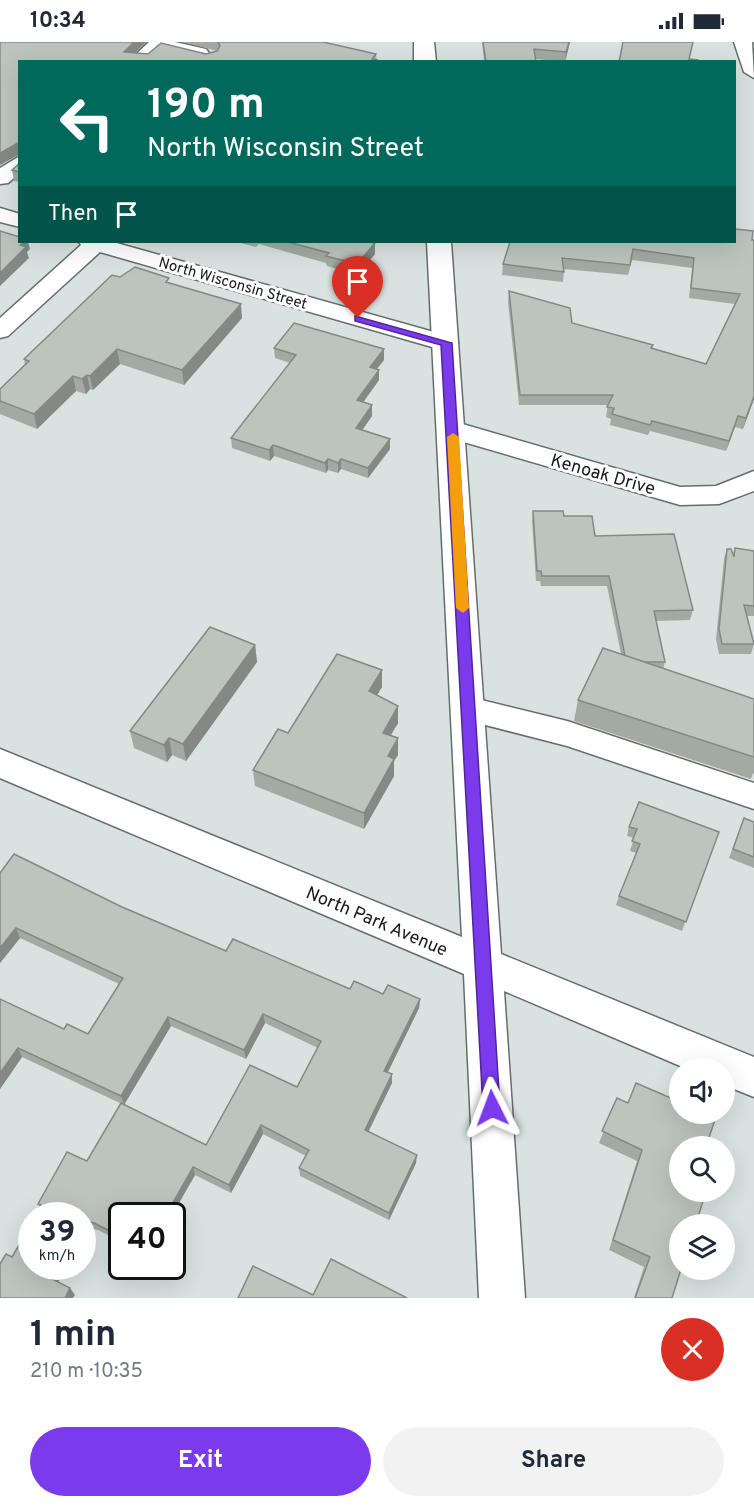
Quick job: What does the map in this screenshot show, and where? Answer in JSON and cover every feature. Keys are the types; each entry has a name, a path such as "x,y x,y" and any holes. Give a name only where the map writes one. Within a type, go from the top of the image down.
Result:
{"street":[{"path":"424,42 425,60"},
{"path":"743,42 754,72"},
{"path":"140,60 158,44 209,56"},
{"path":"0,178 18,164"},
{"path":"0,215 18,220"},
{"path":"0,332 92,243"},
{"name":"North Wisconsin Street","path":"96,243 446,343"},
{"path":"439,243 469,708 502,1298"},
{"name":"Kenoak Drive","path":"452,430 680,496 719,495 754,480"},
{"path":"469,708 567,734 754,796"},
{"name":"North Park Avenue","path":"0,763 754,1077"}],"building":[{"path":"0,42 134,42 124,52 148,54 161,43 206,54 217,51 220,46 218,42 323,42 376,54 372,59 377,60 18,60 18,143 0,153"},
{"path":"483,42 569,42 566,52 534,49 536,60 486,60"},
{"path":"623,42 693,42 689,59 698,60 619,60"},
{"path":"736,229 753,231 754,396 746,418 738,416 729,441 652,421 650,425 612,414 614,408 607,407 613,395 520,395 509,291 570,308 572,323 653,345 651,348 706,364 740,294 691,288 694,258 633,249 630,265 562,258 564,272 503,264 510,243 736,243"},
{"path":"0,231 18,236 18,243 23,243 20,245 26,247 0,273"},
{"path":"292,243 375,243 357,264 326,256 329,253"},
{"path":"135,267 169,278 166,282 241,304 182,370 117,349 90,376 87,375 82,379 73,376 34,414 0,401 0,389 29,361 24,359 112,275 120,277"},
{"path":"294,323 384,349 370,367 379,370 357,400 372,405 356,428 390,439 368,468 341,459 338,463 328,459 325,463 273,445 269,450 231,438 296,355 274,348"},
{"path":"533,511 563,511 564,516 592,516 595,536 674,534 693,610 654,611 665,662 644,662 625,656 609,576 542,576 541,571 537,571"},
{"path":"735,548 754,551 754,606 744,605 754,644 722,644 719,629 727,549 731,549 734,557"},
{"path":"210,627 255,645 183,744 169,738 164,745 130,731"},
{"path":"603,648 754,699 754,757 578,700"},
{"path":"337,654 382,670 369,691 398,706 383,733 398,738 388,756 394,759 364,813 253,770 278,729 288,733"},
{"path":"639,802 719,832 686,922 619,896 640,844 632,841 637,829 629,827"},
{"path":"744,818 754,822 754,857 733,849"},
{"path":"14,854 122,907 226,951 233,939 350,989 354,981 383,994 388,985 420,999 384,1071 392,1074 365,1130 417,1155 389,1213 299,1168 309,1150 261,1125 229,1185 193,1167 173,1202 108,1202 108,1230 96,1224 96,1202 39,1202 67,1152 87,1161 121,1103 206,1145 250,1065 297,1087 321,1041 263,1014 244,1050 168,1017 121,1096 18,1048 0,1073 0,999 64,1029 67,1024 88,1034 123,978 16,928 0,948 0,873"},
{"path":"636,1083 669,1097 669,1124 714,1124 709,1136 669,1136 669,1202 703,1202 699,1214 669,1214 669,1280 678,1280 672,1298 635,1298 650,1257 613,1240 642,1150 602,1131 617,1098 628,1103"},
{"path":"18,1247 18,1280 54,1280 70,1288 65,1298 0,1298 0,1264 6,1254 12,1257"},
{"path":"331,1259 407,1298 238,1298 253,1266 313,1295"}],"slow traffic":[{"path":"453,437 463,608"}],"route":[{"path":"358,318 446,343 492,1108"}]}
